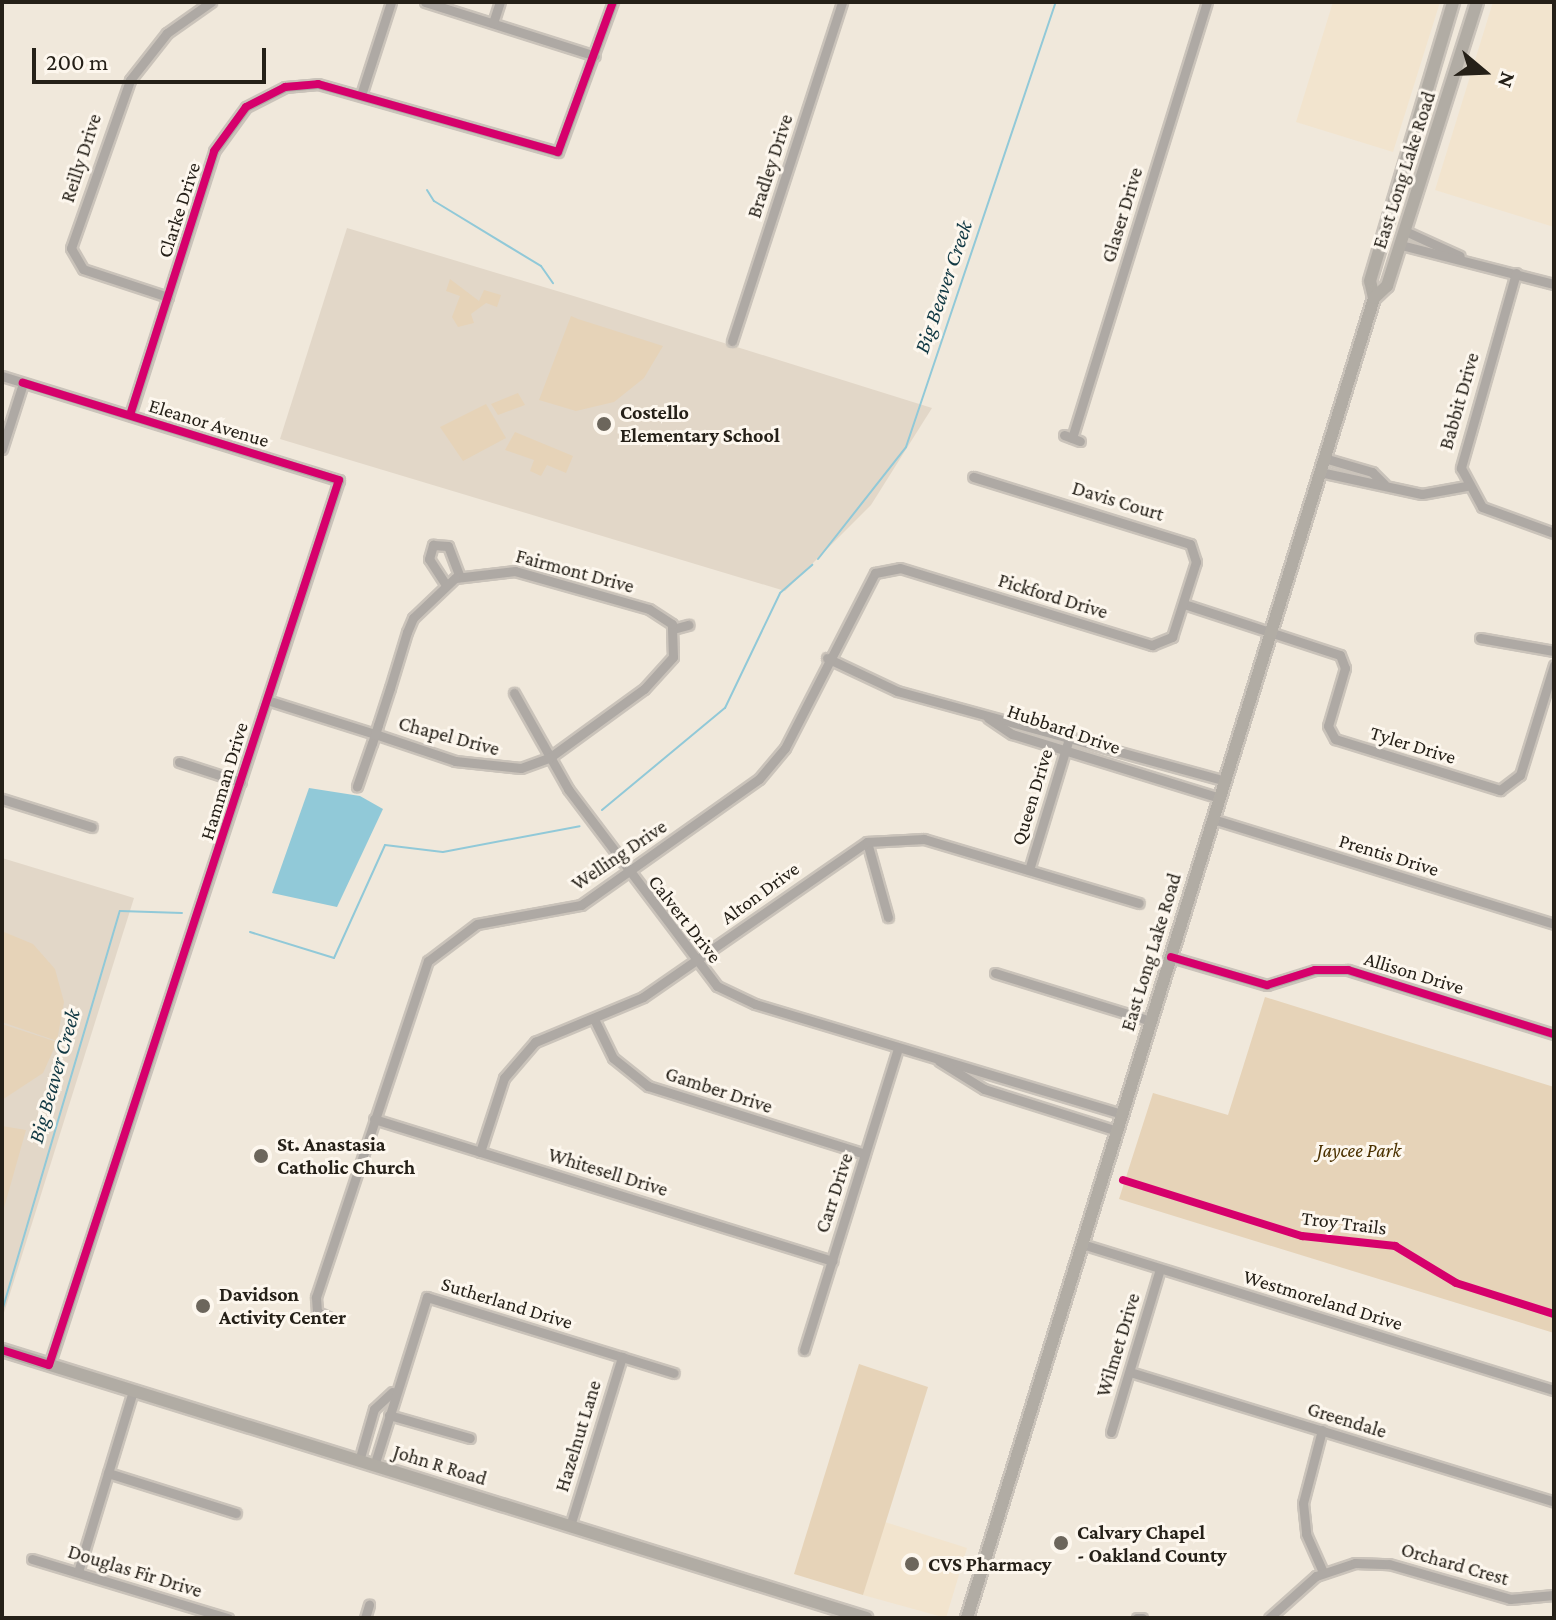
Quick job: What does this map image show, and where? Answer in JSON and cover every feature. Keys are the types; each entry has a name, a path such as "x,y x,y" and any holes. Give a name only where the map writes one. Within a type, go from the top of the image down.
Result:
{"main road":[{"name":"East Long Lake Road","path":"967,1618 1374,298 1377,256 1453,2"},
{"name":"East Long Lake Road","path":"1374,298 1394,265 1401,245 1477,2"},
{"path":"1424,96 1445,109"},
{"path":"1409,143 1431,153"},
{"path":"1377,256 1394,265"},
{"name":"John R Road","path":"2,1350 866,1618"}],"street":[{"path":"361,95 391,2"},
{"path":"425,2 595,56 613,2"},
{"path":"493,23 500,2"},
{"name":"Bradley Drive","path":"732,341 842,2"},
{"name":"Glaser Drive","path":"1072,438 1207,2"},
{"name":"Reilly Drive","path":"168,297 83,269 71,248 130,80 167,33 207,3"},
{"name":"Clarke Drive","path":"130,415 214,151 237,116 262,97 298,85 361,95 558,152 595,56"},
{"path":"1405,231 1460,256"},
{"path":"1401,245 1460,256 1554,284"},
{"name":"Babbit Drive","path":"1466,486 1463,443 1516,273"},
{"name":"Eleanor Avenue","path":"2,376 339,480"},
{"path":"2,449 23,383"},
{"path":"1324,458 1372,472 1384,484"},
{"path":"1320,472 1433,495 1466,486 1489,511 1554,533"},
{"name":"Davis Court","path":"973,477 1186,541 1196,562 1184,604"},
{"name":"Hamman Drive","path":"49,1365 339,480"},
{"path":"446,585 429,559 433,545 448,546 460,577"},
{"name":"Pickford Drive","path":"888,568 1152,645 1172,637 1184,604"},
{"name":"Welling Drive","path":"335,1320 320,1315 316,1297 420,975 442,945 487,921 581,905 765,774 860,592 888,568"},
{"name":"Fairmont Drive","path":"357,786 413,618 446,585 460,577 515,571 649,609 673,629"},
{"path":"1184,604 1271,631"},
{"path":"673,629 688,625"},
{"name":"Chapel Drive","path":"267,700 494,770 549,758 644,689 676,646 673,629"},
{"name":"Tyler Drive","path":"1271,631 1342,658 1328,726 1335,739 1500,790 1518,780 1554,665"},
{"path":"1480,638 1554,651"},
{"name":"Hubbard Drive","path":"827,658 897,691 988,718 1070,735 1225,781"},
{"name":"Calvert Drive","path":"514,693 549,758 693,963 742,999 1122,1114"},
{"name":"Hubbard Drive","path":"988,718 1065,751 1220,798"},
{"name":"Queen Drive","path":"1029,870 1070,735"},
{"name":"Hubbard Drive","path":"1132,771 1137,755"},
{"path":"179,762 241,782"},
{"path":"2,799 92,827"},
{"name":"Prentis Drive","path":"1213,819 1554,924"},
{"name":"Alton Drive","path":"480,1152 502,1083 519,1056 545,1036 594,1019 693,963 867,842 914,837 1139,903"},
{"path":"867,842 888,917"},
{"name":"Allison Drive","path":"1171,957 1267,985 1315,970 1348,970 1554,1034"},
{"path":"995,973 1151,1021"},
{"name":"Gamber Drive","path":"594,1019 613,1058 648,1086 865,1154"},
{"name":"Carr Drive","path":"804,1350 898,1048"},
{"name":"Calvert Drive","path":"939,1061 976,1086 1117,1131"},
{"path":"1030,1104 1035,1088"},
{"name":"Whitesell Drive","path":"374,1119 832,1261"},
{"name":"Westmoreland Drive","path":"1082,1244 1554,1390"},
{"name":"Wilmet Drive","path":"1111,1432 1160,1269"},
{"name":"Sutherland Drive","path":"374,1466 389,1415 392,1392 427,1297 674,1373"},
{"name":"Hazelnut Lane","path":"570,1526 622,1357"},
{"name":"Greendale","path":"1130,1372 1554,1502"},
{"path":"78,1572 133,1391"},
{"name":"Sutherland Drive","path":"359,1461 374,1409 392,1392"},
{"path":"389,1415 470,1438"},
{"path":"1322,1430 1303,1512 1323,1572"},
{"path":"108,1473 236,1513"},
{"name":"Douglas Fir Drive","path":"32,1559 228,1618"},
{"name":"Orchard Crest","path":"1269,1618 1323,1572 1377,1562 1500,1597 1554,1595"},
{"path":"365,1618 369,1605"}],"shaded area":[{"path":"1333,2 1440,2 1393,152 1296,122"},
{"path":"1493,2 1554,2 1554,227 1435,190"},
{"name":"Costello Elementary School","path":"347,228 932,408 871,505 785,591 280,439"},
{"path":"2,858 134,898 2,1319"},
{"path":"885,1522 967,1548 946,1618 863,1595"}],"green space":[{"path":"450,279 479,301 484,290 501,295 497,307 486,303 471,314 474,323 458,327 452,317 460,296 446,291"},
{"path":"571,316 663,346 644,378 614,402 576,411 539,400"},
{"path":"518,393 525,405 498,415 491,404"},
{"path":"486,404 506,438 463,461 440,427"},
{"path":"515,432 573,456 566,473 547,465 541,476 530,471 534,460 505,450"},
{"path":"4,932 33,944 55,969 64,1002 57,1041 2,1022"},
{"name":"Jaycee Park","path":"1265,997 1554,1087 1554,1333 1119,1199 1153,1093 1228,1115"},
{"path":"2,1024 57,1042 43,1073 2,1100"},
{"path":"2,1126 26,1130 2,1215"},
{"path":"859,1364 928,1387 863,1595 794,1574"}],"water":[{"path":"309,788 360,796 383,809 337,907 272,893"}],"waterway":[{"name":"Big Beaver Creek","path":"818,559 906,447 1056,2"},
{"path":"427,190 434,201 541,266 553,283"},
{"name":"Big Beaver Creek","path":"602,810 725,708 780,593 812,565"},
{"name":"Big Beaver Creek","path":"250,932 334,958 385,845 443,852 580,826"},
{"name":"Big Beaver Creek","path":"2,1311 120,911 182,913"}],"cycle path":[{"path":"130,415 214,151 246,107 285,87 318,84 558,152 613,2"},
{"path":"2,1350 49,1365 339,480 23,383"},
{"path":"1171,957 1267,985 1315,970 1348,970 1554,1034"},
{"name":"Troy Trails","path":"1123,1180 1302,1236 1395,1246 1456,1283 1554,1314"}],"place":[{"name":"Costello Elementary School","path":"604,424"},
{"name":"St. Anastasia Catholic Church","path":"261,1156"},
{"name":"Davidson Activity Center","path":"203,1306"},
{"name":"Calvary Chapel - Oakland County","path":"1061,1543"},
{"name":"CVS Pharmacy","path":"912,1564"}]}
